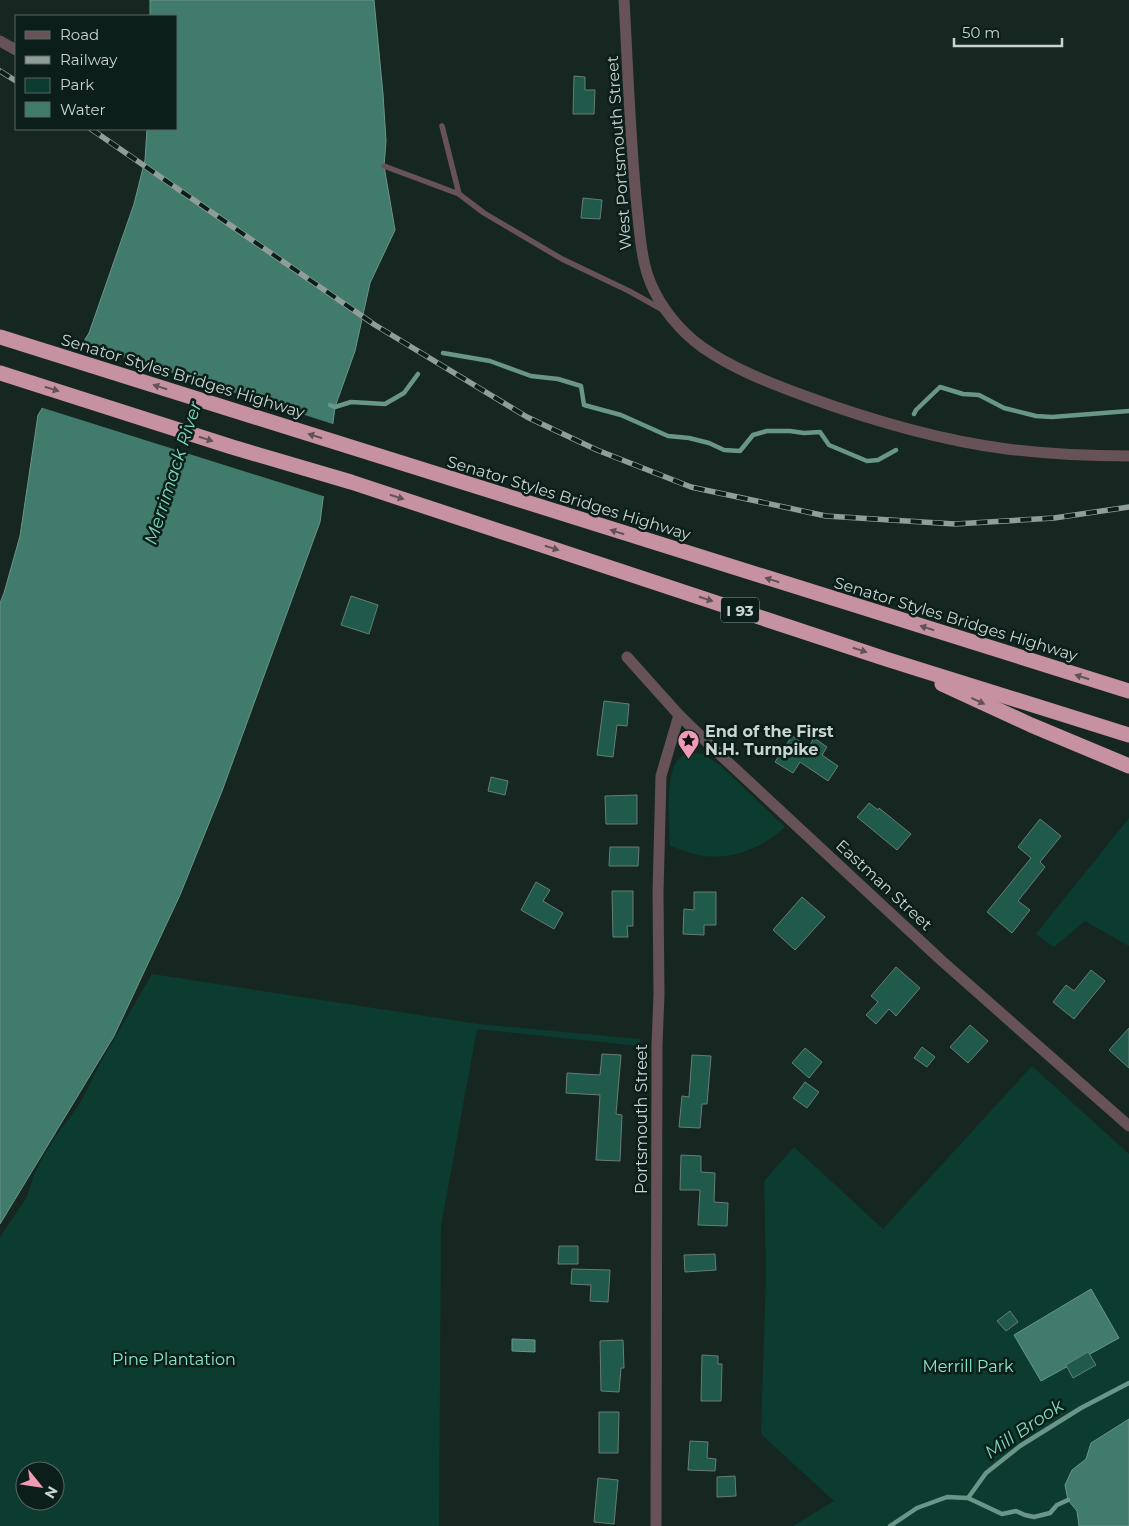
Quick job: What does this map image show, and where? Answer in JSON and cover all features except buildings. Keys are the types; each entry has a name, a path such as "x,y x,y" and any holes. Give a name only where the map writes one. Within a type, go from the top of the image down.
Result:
{"highway":[{"name":"Senator Styles Bridges Highway","path":"5,338 1129,691"},
{"name":"I 93","path":"3,374 232,447 351,482 886,659 1129,735"},
{"path":"886,659 1030,726 1129,766"}],"street":[{"name":"West Portsmouth Street","path":"624,0 635,186 642,252 651,284 668,313 690,338 748,373 779,387 842,410 940,437 1006,449 1090,456 1129,456"},
{"path":"0,41 15,49"},
{"name":"Eastman Street","path":"628,657 679,715 936,956 1129,1126"},
{"name":"Portsmouth Street","path":"656,1526 658,893 661,776 679,715"}],"lane":[{"path":"442,126 459,194"},
{"path":"384,166 459,194 484,213 562,259 629,291 668,313"}],"green space":[{"path":"692,753 703,754 720,765 785,827 758,846 726,856 703,856 670,846 669,788 671,776 678,760"},
{"path":"1129,818 1129,946 1085,921 1054,947 1036,934"},
{"name":"Pine Plantation","path":"152,974 478,1024 640,1039 640,1046 477,1029 441,1226 439,1526 0,1526 0,1237 27,1197 33,1177 44,1155 79,1105 101,1062"},
{"name":"Merrill Park","path":"1032,1066 1129,1154 1129,1526 793,1526 834,1501 761,1434 766,1273 764,1181 794,1147 883,1229"}],"water":[{"name":"Merrimack River","path":"150,0 374,0 386,141 384,166 395,230 370,283 355,351 335,407 320,522 222,791 180,895 114,1036 0,1224 0,603 20,536 38,415 89,333 134,204 145,160 147,130 178,130 178,15 150,15"},
{"path":"1091,1289 1119,1338 1041,1381 1014,1335"},
{"path":"512,1339 535,1340 535,1352 512,1351"},
{"path":"1129,1419 1129,1526 1079,1526 1077,1511 1068,1500 1065,1485 1072,1470 1086,1459 1091,1443"}],"pier":[{"path":"80,343 336,425 326,497 40,407"}],"waterway":[{"path":"443,353 490,361 531,376 558,379 581,386 584,405 621,415 668,436 689,438 709,443 724,450 740,451 753,435 767,431 820,432 829,445 867,461 878,460 896,450"},
{"path":"330,405 335,407 351,402 385,404 404,393 418,374"},
{"path":"914,414 940,387 963,394 979,395 1004,408 1036,416 1052,417 1129,411"},
{"name":"Mill Brook","path":"890,1526 917,1508 947,1497 968,1498 986,1473 1020,1446 1081,1408 1129,1383"},
{"path":"968,1498 1002,1514 1016,1511 1034,1517 1050,1513 1057,1505 1068,1500"}],"railway":[{"path":"0,71 15,80"},
{"path":"92,130 375,325 527,417 597,450 691,487 826,516 955,524 1054,518 1129,507"}],"place":[{"name":"End of the First N.H. Turnpike","path":"689,759"}]}
